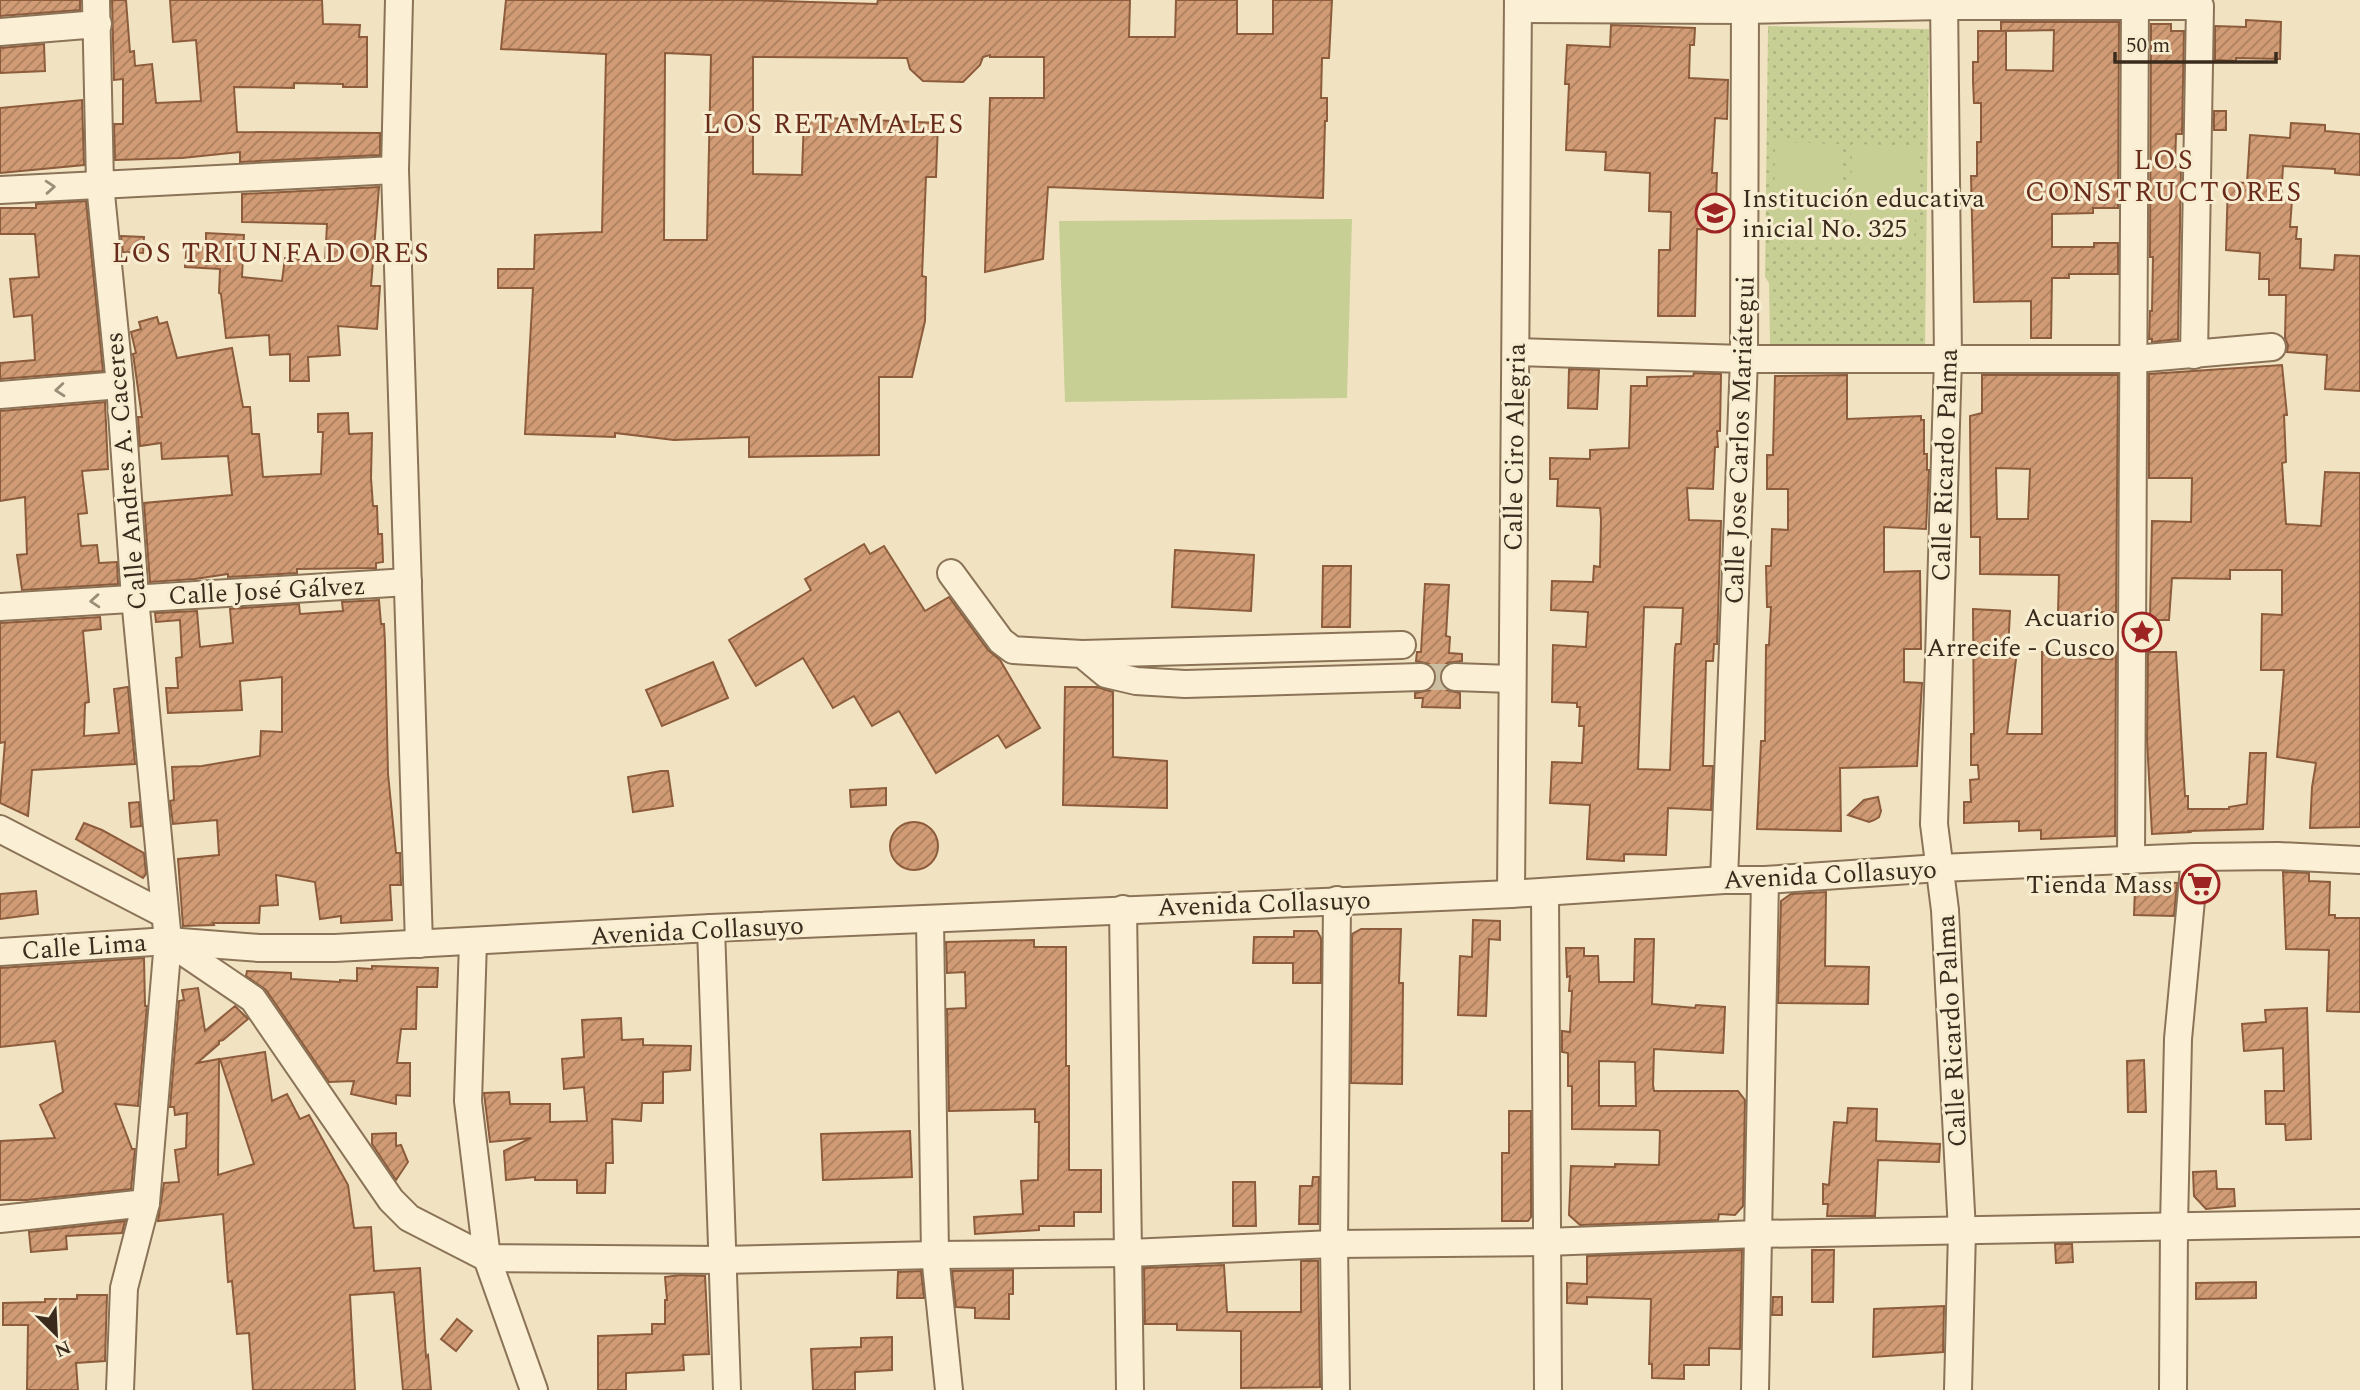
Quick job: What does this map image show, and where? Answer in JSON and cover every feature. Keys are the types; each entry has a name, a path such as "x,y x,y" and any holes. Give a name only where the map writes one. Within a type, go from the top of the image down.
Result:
{"street":[{"path":"400,0 395,170 419,944"},
{"path":"1518,5 1944,3 2200,6 2194,355"},
{"name":"Calle Ricardo Palma","path":"1944,3 1948,358 1934,824 1945,910 1962,1231 1958,1390"},
{"path":"2132,860 2135,4"},
{"name":"Calle Ciro Alegria","path":"1511,894 1518,5"},
{"name":"Calle Jose Carlos Mariátegui","path":"1724,880 1744,359 1744,5"},
{"path":"0,32 97,12"},
{"name":"Calle Andres A. Caceres","path":"97,12 100,184 120,385 135,598 167,941 146,1203 124,1288 120,1390"},
{"path":"0,190 395,170"},
{"path":"1516,352 1744,359 2135,359 2272,347"},
{"path":"0,395 120,385"},
{"path":"951,573 1001,641 1013,650 1082,654 1402,645"},
{"name":"Calle José Gálvez","path":"0,607 408,582"},
{"path":"1185,684 1187,650"},
{"path":"1082,654 1106,674 1136,681 1185,684 1421,677"},
{"path":"1455,677 1511,679"},
{"path":"0,829 164,914"},
{"name":"Avenida Collasuyo","path":"167,941 259,948 335,948 1123,909 1511,894 1939,868 2195,857 2278,856 2360,860"},
{"path":"2173,1390 2178,1039 2195,857"},
{"path":"1755,1390 1765,880"},
{"path":"1545,892 1548,1390"},
{"path":"1336,1390 1334,1244 1337,900"},
{"path":"1123,909 1130,1390"},
{"path":"930,919 935,1255 949,1390"},
{"path":"710,928 727,1390"},
{"path":"167,941 253,999 391,1200 409,1218 487,1258 722,1260 1129,1254 1334,1244 2360,1223"},
{"name":"Calle Lima","path":"0,952 167,941"},
{"path":"473,941 468,1101 487,1258 534,1390"},
{"path":"0,1219 146,1203"}],"green space":[{"path":"1768,26 1929,29 1925,347 1770,348 1769,283 1765,277"},
{"path":"1775,142 1840,144 1839,244 1774,242"},
{"path":"1852,144 1918,146 1914,246 1850,244"},
{"path":"1352,219 1347,398 1065,402 1059,221"}],"building":[{"path":"0,0 80,0 80,10 0,16"},
{"path":"112,0 126,0 130,52 134,51 135,66 152,64 156,103 201,101 196,40 173,42 170,0 322,0 323,24 360,25 359,37 367,37 367,87 294,83 294,88 234,87 237,132 380,133 380,155 240,162 240,152 182,158 115,160 114,124 123,124 123,79 114,80"},
{"path":"506,0 745,0 877,4 878,0 1130,0 1129,37 1175,37 1176,0 1237,0 1237,34 1273,34 1273,0 1332,0 1329,58 1322,58 1321,98 1327,98 1323,198 1048,187 1043,259 985,272 990,98 1044,98 1044,57 983,57 980,65 963,82 923,81 910,69 907,58 753,57 753,174 802,175 804,117 938,123 936,177 926,177 922,276 926,277 925,321 912,377 879,377 879,455 749,457 749,437 674,440 615,433 615,437 525,434 533,288 498,288 498,269 534,269 535,235 602,232 606,54 501,49","holes":["665,53 711,55 707,240 664,240"]},
{"path":"2246,20 2281,22 2280,59 2215,60 2215,26 2246,27"},
{"path":"2001,22 2119,22 2118,208 2093,208 2093,213 2052,214 2052,247 2094,247 2094,243 2118,243 2118,274 2069,274 2069,278 2052,278 2051,338 2031,338 2031,301 1974,302 1971,176 1977,176 1977,142 1981,142 1981,103 1974,103 1973,62 1978,62 1978,31 2001,31","holes":["2054,30 2053,71 2006,70 2006,31 2001,31"]},
{"path":"2151,24 2171,24 2171,31 2184,31 2182,134 2176,134 2175,167 2181,166 2178,339 2152,342 2152,339 2149,339 2153,257 2150,257"},
{"path":"1611,25 1695,28 1694,45 1690,45 1689,78 1728,80 1727,119 1715,118 1712,173 1717,173 1715,230 1697,229 1695,316 1658,316 1659,250 1670,250 1671,212 1649,211 1650,173 1605,170 1606,152 1566,150 1569,84 1565,84 1567,45 1610,47"},
{"path":"44,44 45,71 0,73 0,48"},
{"path":"82,100 84,165 0,173 0,108"},
{"path":"2214,111 2226,111 2226,130 2214,130"},
{"path":"2291,123 2325,125 2325,131 2360,134 2360,175 2335,173 2335,169 2283,166 2281,200 2292,200 2290,227 2297,227 2296,239 2301,239 2300,268 2334,270 2335,255 2360,256 2360,391 2325,389 2327,355 2287,352 2286,295 2269,295 2269,279 2259,279 2260,253 2226,250 2228,182 2247,183 2250,135 2290,138"},
{"path":"379,187 371,286 380,286 377,329 338,326 340,355 308,357 309,381 290,381 290,354 270,355 269,335 226,338 219,293 220,269 185,267 187,242 206,243 206,233 244,235 242,277 282,281 285,258 325,263 327,224 242,222 242,194"},
{"path":"86,201 103,371 0,379 0,363 35,360 32,315 14,317 10,279 39,277 35,234 0,234 0,208 36,208 36,204"},
{"path":"121,236 144,237 143,253 123,252"},
{"path":"157,317 159,324 167,322 177,358 232,348 243,407 250,407 252,434 259,434 263,477 321,474 323,432 318,432 318,414 348,413 349,434 372,433 373,506 377,506 378,534 382,534 383,562 376,563 376,568 297,569 297,573 228,577 228,574 150,582 144,503 232,495 228,456 162,459 161,443 140,446 138,417 142,417 133,354 136,353 131,332 141,329 139,322"},
{"path":"2282,365 2287,415 2284,415 2286,462 2282,463 2286,524 2321,526 2325,472 2360,473 2360,827 2310,828 2316,763 2277,757 2284,670 2261,670 2262,614 2282,615 2282,570 2230,570 2230,579 2172,578 2169,620 2150,620 2152,521 2191,522 2192,478 2149,478 2149,374"},
{"path":"1569,369 1599,370 1597,409 1568,408"},
{"path":"1694,373 1721,374 1720,431 1717,431 1718,447 1715,447 1713,489 1687,488 1689,520 1721,521 1717,644 1714,644 1713,661 1706,661 1703,766 1713,766 1711,810 1668,808 1666,855 1624,854 1624,861 1587,859 1590,805 1550,803 1552,762 1582,763 1584,726 1579,726 1580,707 1577,707 1577,703 1552,702 1553,645 1586,647 1588,612 1551,610 1552,581 1593,582 1594,566 1600,567 1600,508 1557,506 1558,479 1550,479 1550,458 1590,459 1590,450 1629,448 1631,386 1647,386 1647,377 1693,376","holes":["1644,607 1683,608 1681,644 1676,644 1675,648 1670,770 1638,769"]},
{"path":"1847,375 1847,419 1921,416 1921,420 1924,420 1924,454 1927,454 1929,470 1926,529 1884,527 1884,572 1920,571 1921,649 1904,649 1904,682 1922,683 1917,766 1840,768 1841,831 1757,829 1761,741 1765,741 1766,645 1769,645 1771,607 1767,607 1766,566 1771,566 1772,529 1788,530 1788,489 1767,489 1767,455 1773,455 1775,376"},
{"path":"1982,375 2118,375 2116,612 2058,613 2059,575 1980,574 1980,537 1971,537 1970,416 1982,413","holes":["1996,468 2030,469 2028,519 1997,519"]},
{"path":"105,402 108,469 82,471 87,513 78,514 81,546 97,545 99,563 117,562 118,584 22,590 17,555 27,554 25,497 0,501 0,411"},
{"path":"864,544 870,554 884,546 925,611 949,597 988,650 1000,660 1040,728 1006,748 998,735 936,773 899,711 872,726 854,696 833,708 803,658 756,686 729,640 811,590 805,579"},
{"path":"1175,550 1254,555 1251,611 1172,607"},
{"path":"1323,566 1351,566 1350,627 1322,627"},
{"path":"1425,584 1449,585 1446,636 1450,637 1449,653 1462,654 1462,661 1447,663 1441,669 1439,677 1446,690 1460,693 1460,708 1422,707 1423,698 1415,698 1415,693 1430,690 1437,677 1435,669 1429,664 1416,661 1417,652 1421,652"},
{"path":"379,600 385,643 388,774 396,853 400,853 401,885 390,885 392,920 341,923 341,916 320,919 315,882 276,875 278,905 260,906 259,923 183,926 178,859 219,855 217,820 173,824 170,801 174,800 172,767 202,766 260,756 261,731 282,732 282,677 240,681 242,710 168,713 166,688 178,688 176,658 182,657 180,620 156,622 155,613 197,611 200,647 233,643 230,609 299,604 300,614 343,611 342,602"},
{"path":"1973,609 2010,611 2008,651 2017,651 2007,734 2042,734 2042,652 2067,652 2067,658 2112,659 2112,652 2116,652 2115,836 2041,839 2041,830 2019,831 2019,821 1964,823 1964,802 1971,802 1970,780 1979,779 1978,765 1971,765 1971,734 1974,734"},
{"path":"100,617 101,629 83,631 89,702 85,703 84,736 119,733 114,689 128,687 135,764 32,770 28,816 0,803 5,742 0,743 0,623"},
{"path":"2148,652 2176,652 2188,809 2229,809 2247,804 2250,753 2266,753 2263,829 2152,834 2147,740"},
{"path":"713,662 728,698 662,726 646,690"},
{"path":"1065,687 1097,687 1113,692 1113,757 1167,761 1167,808 1063,805"},
{"path":"668,771 673,806 633,812 628,777"},
{"path":"886,788 886,805 851,807 850,790"},
{"path":"1878,797 1881,811 1879,817 1869,822 1848,815 1864,800"},
{"path":"139,802 141,826 131,827 129,803"},
{"path":"914,822 923,823 931,829 937,837 937,855 931,863 923,869 914,870 905,869 897,863 891,855 890,846 891,837 897,829 905,823"},
{"path":"84,823 144,853 146,874 143,878 76,839"},
{"path":"2283,872 2309,873 2309,881 2330,882 2329,915 2335,915 2335,918 2360,918 2360,1012 2327,1011 2329,950 2286,949"},
{"path":"2162,882 2177,883 2174,916 2134,915 2135,888 2162,889"},
{"path":"36,891 38,914 0,919 0,894"},
{"path":"1826,892 1825,966 1869,967 1868,1004 1778,1003 1781,901 1791,894"},
{"path":"1473,920 1500,921 1500,940 1489,939 1486,1016 1458,1015 1460,956 1472,957"},
{"path":"1361,929 1401,929 1399,983 1403,983 1402,1084 1351,1083 1352,934"},
{"path":"1294,931 1317,931 1321,938 1321,983 1293,983 1293,963 1253,963 1254,937 1294,937"},
{"path":"1635,939 1654,939 1652,1004 1695,1008 1696,1005 1725,1007 1723,1053 1654,1049 1653,1085 1654,1091 1738,1091 1745,1100 1743,1206 1735,1215 1719,1214 1718,1220 1580,1225 1569,1215 1571,1166 1659,1165 1660,1131 1572,1129 1572,1086 1568,1086 1568,1053 1562,1052 1562,1031 1570,1032 1572,991 1569,991 1570,976 1567,977 1566,948 1584,948 1584,956 1598,956 1599,982 1634,982","holes":["1599,1061 1635,1062 1636,1106 1599,1106"]},
{"path":"1034,940 1034,947 1066,947 1069,1170 1101,1170 1101,1212 1074,1212 1074,1226 1039,1226 1039,1230 975,1234 974,1217 1023,1214 1021,1181 1038,1180 1039,1122 1035,1122 1035,1109 949,1111 947,1009 966,1008 965,972 947,973 946,942"},
{"path":"144,958 147,1006 138,1106 115,1104 132,1149 135,1149 131,1189 27,1200 0,1200 0,1141 55,1138 40,1105 63,1092 55,1041 0,1047 0,968"},
{"path":"372,966 438,968 437,987 417,987 416,1029 401,1029 397,1063 410,1063 410,1096 396,1095 396,1104 351,1094 354,1081 329,1082 266,990 246,976 247,971 291,973 291,979 357,981 357,968 372,969"},
{"path":"198,988 205,1031 235,1006 248,1019 219,1041 219,1044 197,1063 219,1059 218,1175 254,1164 220,1059 265,1052 272,1101 287,1094 300,1119 309,1115 348,1185 354,1228 371,1227 374,1271 420,1268 431,1390 403,1390 394,1292 350,1295 355,1390 253,1390 249,1333 237,1334 232,1281 228,1282 223,1214 158,1221 164,1183 179,1182 175,1150 186,1148 187,1113 175,1115 174,1107 170,1107 179,1001 184,1000 182,990"},
{"path":"2307,1008 2311,1139 2286,1140 2285,1124 2266,1124 2265,1091 2284,1091 2283,1048 2244,1051 2242,1024 2266,1022 2265,1010"},
{"path":"621,1018 622,1040 643,1039 643,1045 691,1046 690,1070 663,1072 663,1103 642,1103 641,1121 612,1119 613,1163 606,1163 605,1193 577,1193 577,1180 535,1180 535,1177 506,1180 504,1151 531,1138 490,1142 484,1093 509,1092 510,1104 550,1104 550,1122 587,1121 584,1087 564,1089 562,1059 584,1057 582,1020"},
{"path":"2144,1060 2146,1112 2128,1112 2127,1061"},
{"path":"1848,1108 1877,1109 1876,1141 1940,1144 1939,1162 1878,1160 1875,1216 1827,1216 1828,1204 1823,1204 1823,1184 1829,1185 1834,1122 1847,1123"},
{"path":"1509,1111 1531,1111 1531,1217 1528,1221 1502,1221 1502,1153 1509,1153"},
{"path":"910,1131 912,1177 823,1180 821,1134"},
{"path":"396,1133 396,1146 401,1145 408,1162 396,1180 372,1144 372,1134"},
{"path":"2216,1171 2217,1189 2234,1189 2235,1206 2206,1209 2194,1196 2193,1172"},
{"path":"1313,1177 1319,1177 1318,1224 1299,1224 1300,1186 1312,1186"},
{"path":"1233,1182 1255,1182 1256,1226 1233,1226"},
{"path":"125,1221 122,1233 66,1236 67,1249 31,1252 29,1232"},
{"path":"2055,1244 2072,1244 2073,1262 2056,1263"},
{"path":"1742,1250 1740,1349 1709,1348 1709,1365 1684,1365 1684,1379 1652,1378 1652,1364 1649,1364 1651,1299 1587,1297 1587,1304 1567,1303 1567,1283 1587,1284 1587,1256"},
{"path":"1812,1250 1834,1250 1833,1302 1812,1302"},
{"path":"1301,1261 1318,1261 1320,1387 1241,1388 1241,1331 1177,1330 1177,1324 1145,1324 1144,1268 1224,1265 1227,1312 1301,1312"},
{"path":"1013,1270 1009,1319 975,1318 975,1308 956,1307 952,1271"},
{"path":"921,1271 924,1298 897,1298 898,1272"},
{"path":"705,1276 709,1354 683,1355 684,1370 626,1373 626,1390 598,1390 598,1336 652,1334 652,1324 665,1324 665,1277"},
{"path":"2256,1282 2256,1298 2196,1299 2196,1283"},
{"path":"77,1295 107,1295 105,1361 76,1363 78,1390 27,1390 28,1325 3,1325 3,1303 77,1299"},
{"path":"1773,1297 1782,1297 1782,1315 1772,1315"},
{"path":"1944,1306 1943,1352 1873,1357 1874,1309"},
{"path":"457,1319 472,1331 456,1351 441,1339"},
{"path":"892,1337 892,1370 855,1372 855,1390 813,1390 811,1349 861,1347 861,1338"}],"tunnel":[{"path":"1421,677 1455,677"}],"place":[{"name":"Institución educativa inicial No. 325","path":"1715,213"},
{"name":"Acuario Arrecife - Cusco","path":"2142,632"},
{"name":"Tienda Mass","path":"2200,884"}],"district":[{"name":"LOS RETAMALES","path":"834,123"},
{"name":"LOS CONSTRUCTORES","path":"2164,175"},
{"name":"LOS TRIUNFADORES","path":"271,252"}]}
